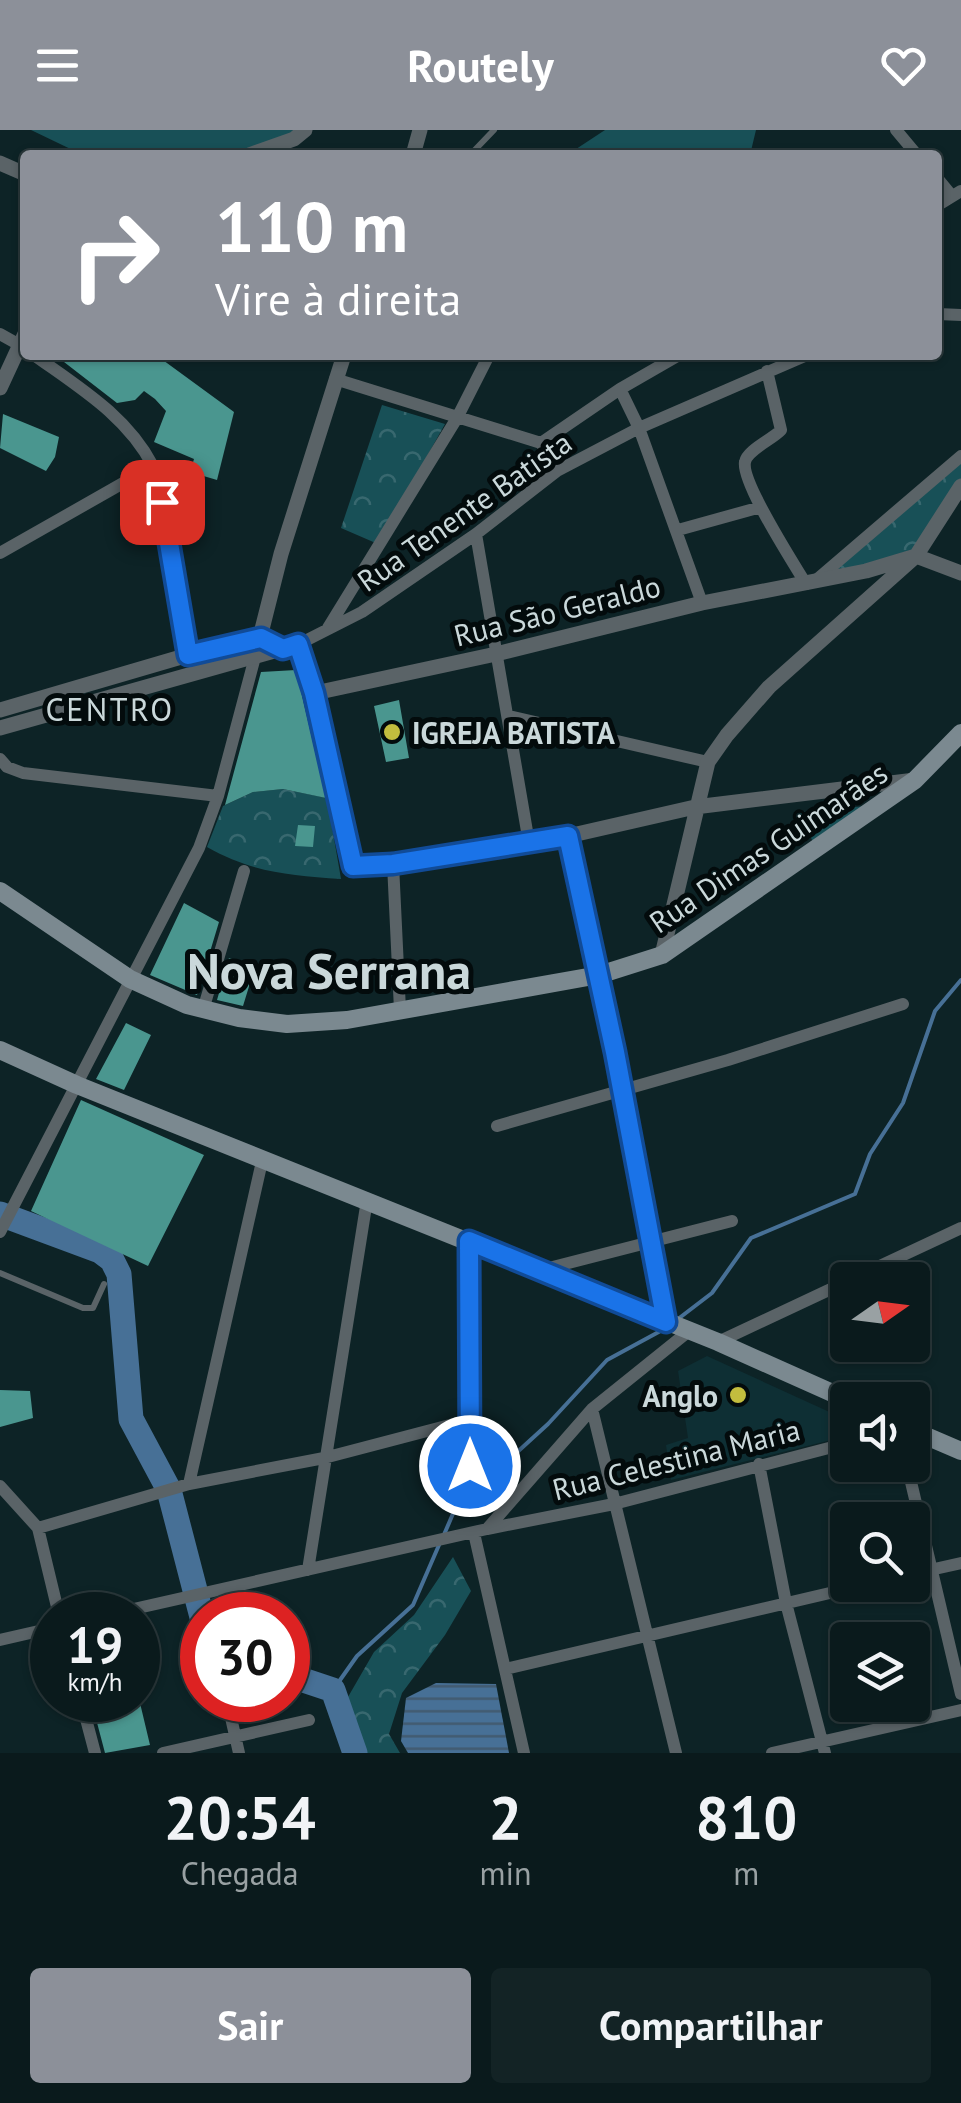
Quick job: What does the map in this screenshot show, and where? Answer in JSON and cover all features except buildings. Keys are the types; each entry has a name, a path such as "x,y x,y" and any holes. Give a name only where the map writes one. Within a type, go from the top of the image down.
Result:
{"main road":[{"name":"Rua Dimas Guimarães","path":"0,891 130,979 203,1010 287,1024 347,1020 599,975 662,955 916,780 961,733"},
{"name":"Rua Dimas Guimarães","path":"939,757 961,746"},
{"path":"0,1050 76,1085 718,1342 830,1392"},
{"path":"930,1438 961,1451"}],"street":[{"path":"263,150 294,139 305,130"},
{"path":"896,130 914,150"},
{"path":"0,388 20,348"},
{"path":"41,360 124,422 153,466 188,655"},
{"path":"1,1229 199,848 218,796 281,554 342,360"},
{"path":"327,630 457,418 487,360"},
{"path":"541,443 670,360"},
{"name":"Rua Tenente Batista","path":"291,646 362,612 476,534 557,470 640,428 794,360"},
{"path":"767,371 781,430 748,456 745,465 761,507 810,584 961,456"},
{"path":"336,379 541,443 557,470"},
{"path":"620,389 640,428 702,603"},
{"path":"0,553 153,466"},
{"path":"662,955 708,762 769,687 916,556 961,486"},
{"path":"678,530 761,507"},
{"path":"476,534 529,843"},
{"path":"916,556 961,573"},
{"name":"Rua São Geraldo","path":"314,693 496,654 702,603 810,584 916,556"},
{"path":"0,710 188,655 261,638 291,646 314,693 353,866 393,864 529,843 695,807 916,780"},
{"path":"0,728 291,646"},
{"path":"509,716 708,762"},
{"path":"0,759 22,773 218,796"},
{"path":"568,836 623,1091 666,1322"},
{"path":"393,864 400,1010"},
{"path":"203,1010 244,870"},
{"path":"497,1126 903,1004"},
{"path":"184,1486 263,1157"},
{"path":"308,1570 367,1200"},
{"path":"541,1270 732,1221"},
{"path":"889,1262 961,1228"},
{"path":"462,1498 470,1466 469,1241"},
{"path":"718,1342 830,1290"},
{"path":"524,1753 478,1532 592,1409 688,1331"},
{"path":"592,1409 676,1753"},
{"path":"38,1528 184,1486 324,1458 470,1420"},
{"name":"Rua Celestina Maria","path":"160,1603 614,1504 830,1447"},
{"path":"759,1464 786,1603 823,1748"},
{"path":"0,1486 38,1528 53,1592"},
{"path":"961,1563 930,1570 961,1694"},
{"path":"505,1668 830,1593"},
{"path":"0,1640 30,1633"},
{"path":"772,1753 823,1748 961,1710"},
{"path":"87,1722 95,1753"},
{"path":"231,1722 239,1753"},
{"path":"163,1753 300,1722"}],"lane":[{"path":"475,150 494,130"},
{"path":"0,1273 83,1308 97,1305 104,1284"}],"shaded area":[{"name":"Anglo","path":"707,1356 830,1412 830,1440 671,1480 666,1445 688,1438 678,1371"},
{"path":"436,1683 496,1684 509,1753 408,1753 401,1741 406,1698"}],"green space":[{"path":"31,130 299,130 255,150 73,150"},
{"path":"605,130 756,130 751,150 575,150"},
{"path":"382,405 445,424 378,544 341,528"},
{"path":"961,456 961,484 913,556 817,581"},
{"path":"283,789 327,798 341,879 256,867 207,847 223,806 253,792"},
{"path":"877,805 815,847 800,812"},
{"path":"453,1557 471,1591 445,1635 402,1693 389,1734 400,1753 367,1753 348,1697 374,1652 414,1615"}],"waterway":[{"path":"678,1319 712,1293 751,1238 855,1194 870,1154 903,1103 935,1011 961,980"},
{"path":"0,1214 100,1251 112,1260 119,1274 131,1419 169,1490 196,1592"},
{"path":"443,1537 455,1509 548,1424 607,1360 666,1328"},
{"path":"333,1690 357,1656 413,1605 439,1545"},
{"path":"310,1682 333,1690 355,1753"}],"place":[{"name":"IGREJA BATISTA","path":"392,732"},
{"name":"Anglo","path":"738,1395"}],"district":[{"name":"CENTRO","path":"110,709"},
{"name":"Nova Serrana","path":"329,970"}],"route":[{"path":"162,502 188,655 261,638 283,649 298,644 314,693 353,866 393,864 568,836 623,1091 666,1322 469,1241 470,1466"}]}
